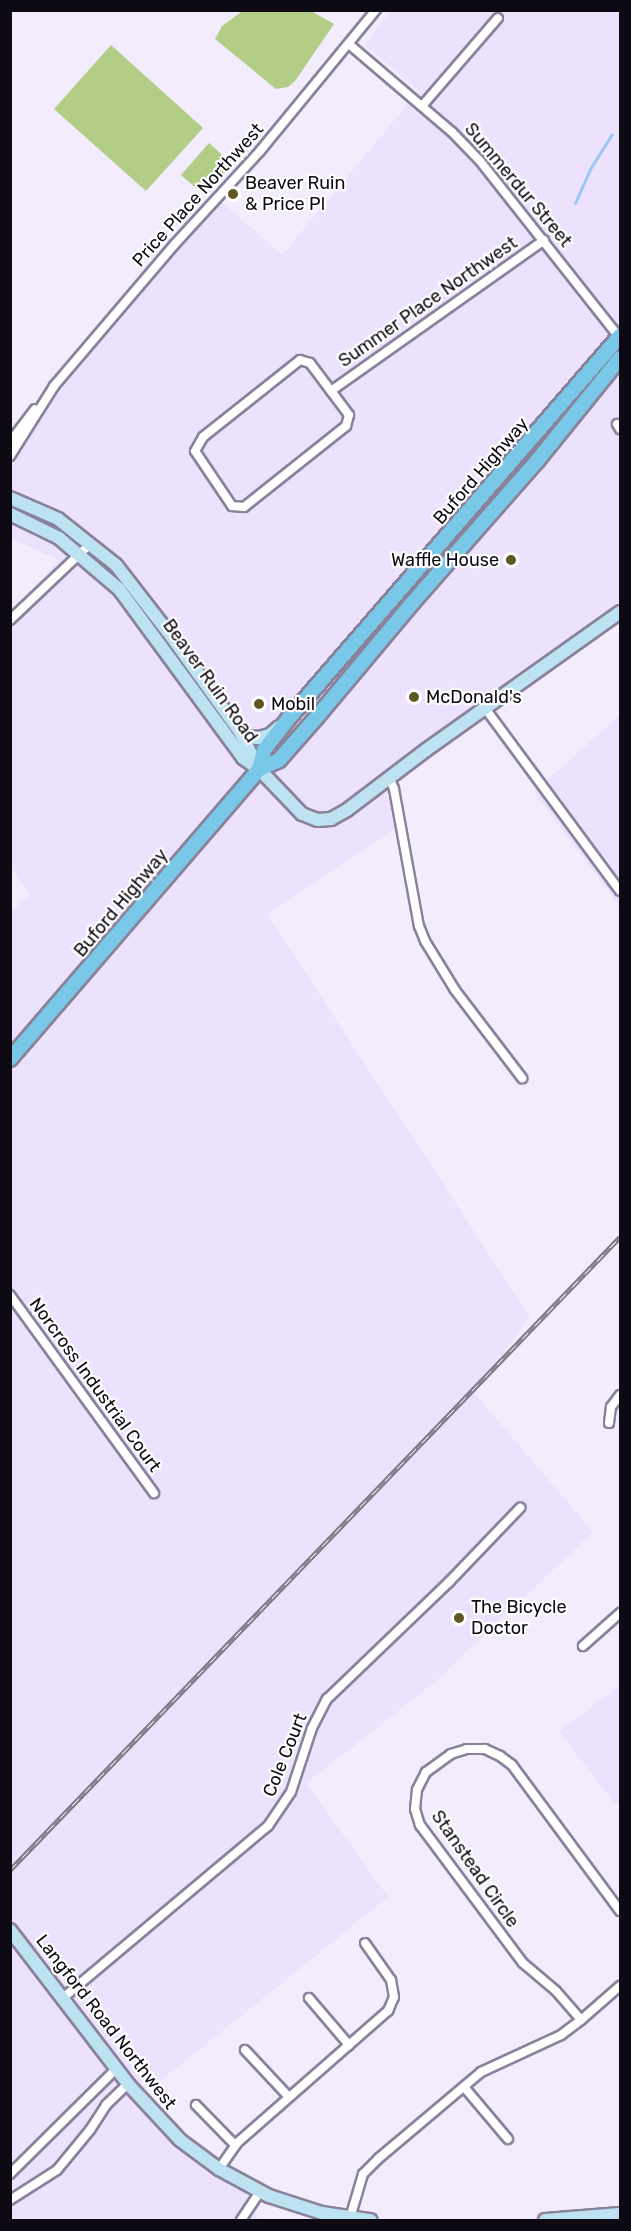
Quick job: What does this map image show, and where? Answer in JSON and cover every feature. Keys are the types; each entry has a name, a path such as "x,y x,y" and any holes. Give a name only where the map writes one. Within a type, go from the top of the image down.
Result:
{"main road":[{"name":"Buford Highway","path":"259,769 264,750 288,719 620,337"},
{"name":"Buford Highway","path":"10,1059 259,769 279,760 537,462 621,358"},
{"path":"416,572 429,584"}],"street":[{"name":"Price Place Northwest","path":"10,456 54,386 174,245 260,151 350,45 376,10"},
{"path":"422,105 498,18"},
{"name":"Summerdur Street","path":"350,45 422,105 477,158 620,337"},
{"name":"Summer Place Northwest","path":"331,391 544,240"},
{"path":"300,360 310,363 331,391 349,415 346,426 244,507 232,506 195,451 203,437 300,360"},
{"name":"Price Place Northwest","path":"10,442 31,413 45,401"},
{"name":"Beaver Ruin Road","path":"10,498 44,511 116,566 137,591 240,732 259,769"},
{"name":"Beaver Ruin Road","path":"10,514 58,538 119,590 243,758 259,769"},
{"path":"10,620 90,544"},
{"path":"259,769 302,814 318,820 331,819 621,612"},
{"path":"485,708 621,891"},
{"path":"240,732 247,737 270,735 288,719"},
{"path":"389,777 394,789 419,926 425,941 454,990 522,1078"},
{"name":"Norcross Industrial Court","path":"10,1295 154,1493"},
{"path":"609,1423 611,1407 621,1395"},
{"name":"Cole Court","path":"64,1997 268,1826 291,1792 312,1728 327,1699 434,1597 520,1508"},
{"path":"583,1646 621,1612"},
{"name":"Stanstead Circle","path":"581,2020 555,1991 523,1963 420,1825 415,1809 417,1790 426,1772 451,1754 467,1749 485,1749 500,1756 512,1765 621,1911"},
{"name":"Langford Road Northwest","path":"10,1930 64,1997 128,2084 180,2140 219,2169 260,2192 300,2207 370,2220"},
{"path":"219,2169 235,2145 388,2011 394,1997 391,1980 364,1943"},
{"path":"350,2218 363,2174 481,2072 561,2035 621,1986"},
{"path":"309,1998 349,2045"},
{"path":"245,2050 290,2097"},
{"path":"10,2174 116,2069"},
{"path":"10,2200 57,2170 90,2130 106,2105 128,2084"},
{"path":"464,2087 508,2139"},
{"path":"196,2105 235,2145"},
{"path":"242,2220 260,2192"},
{"path":"545,2220 621,2214"}],"shaded area":[{"path":"391,11 620,11 620,618 566,661 451,731 386,779 403,823 267,914 530,1317 474,1393 593,1532 435,1682 306,1783 388,1897 139,2098 179,2150 244,2192 258,2220 11,2220 10,913 30,895 11,867 11,613 59,560 11,538 11,439 216,197 282,255 419,91 365,45"},
{"path":"620,715 620,907 534,792"},
{"path":"620,1685 620,1802 613,1802 559,1731"}],"green space":[{"path":"244,10 311,11 334,24 295,81 288,87 276,89 215,39 222,26"},
{"path":"111,45 203,128 146,191 54,109"},
{"path":"209,143 232,164 204,195 181,175"}],"waterway":[{"path":"575,203 590,169 612,134"}],"railway":[{"path":"10,1870 620,1237"}],"place":[{"name":"Beaver Ruin & Price Pl","path":"233,194"},
{"name":"Waffle House","path":"511,560"},
{"name":"McDonald's","path":"414,697"},
{"name":"Mobil","path":"259,704"},
{"name":"The Bicycle Doctor","path":"459,1618"}]}
